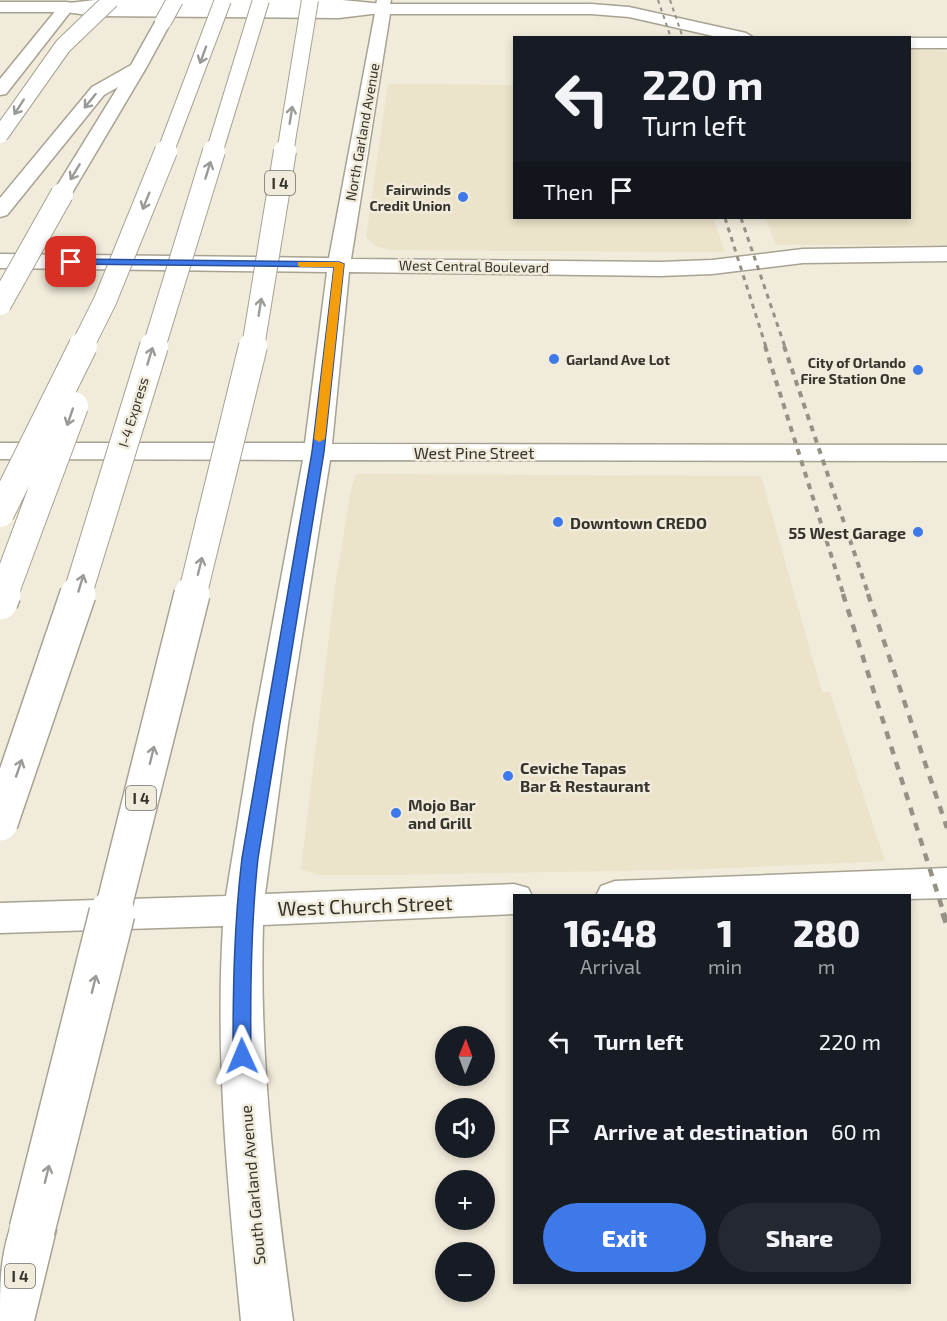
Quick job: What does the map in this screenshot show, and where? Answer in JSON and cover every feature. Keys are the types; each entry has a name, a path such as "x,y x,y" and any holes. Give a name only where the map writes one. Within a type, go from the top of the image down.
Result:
{"main road":[{"path":"0,135 44,68 70,37 111,0"},
{"path":"0,304 62,194 138,68 175,0"},
{"path":"0,513 105,301 190,91 223,0"},
{"name":"I-4 Express","path":"0,823 64,635 261,0"},
{"name":"I 4","path":"8,1321 250,365 310,0"},
{"path":"0,90 69,4"},
{"path":"0,7 69,4 118,12 339,13 384,5 578,8 625,6 738,36"},
{"name":"North Garland Avenue","path":"339,264 384,5"},
{"path":"911,43 947,43"},
{"path":"0,211 98,91 138,68"},
{"name":"West Central Boulevard","path":"0,261 660,269 712,267 788,256 947,254"},
{"name":"South Garland Avenue","path":"267,1321 259,1265 245,1112 241,978 244,909 269,735 318,452 339,264"},
{"path":"0,602 18,560 72,411 105,301"},
{"name":"West Pine Street","path":"0,451 947,453"},
{"path":"666,894 947,883"},
{"name":"West Church Street","path":"0,918 513,899"},
{"path":"27,1321 32,1230"}],"shaded area":[{"path":"911,50 947,51 947,245 776,245 765,219 911,219"},
{"path":"388,84 513,85 513,219 713,219 725,252 391,250 376,246 366,237"},
{"path":"356,474 761,476 822,692 830,692 885,861 710,869 386,875 318,875 301,869 335,587 351,490"}],"railway":[{"path":"658,0 670,36"},
{"path":"670,0 682,36"},
{"path":"725,219 766,347"},
{"path":"741,219 785,347"},
{"path":"765,346 844,596"},
{"path":"784,346 869,596"},
{"path":"843,594 944,914"},
{"path":"868,594 947,828"},
{"path":"943,913 947,924"}],"slow traffic":[{"path":"301,264 339,264 319,439"}],"place":[{"name":"Fairwinds Credit Union","path":"463,197"},
{"name":"Garland Ave Lot","path":"554,359"},
{"name":"City of Orlando Fire Station One","path":"918,370"},
{"name":"Downtown CREDO","path":"558,522"},
{"name":"55 West Garage","path":"918,532"},
{"name":"Ceviche Tapas Bar & Restaurant","path":"508,776"},
{"name":"Mojo Bar and Grill","path":"396,813"}],"route":[{"path":"71,262 339,264 318,452 250,858 244,909 241,978 242,1056"}]}
